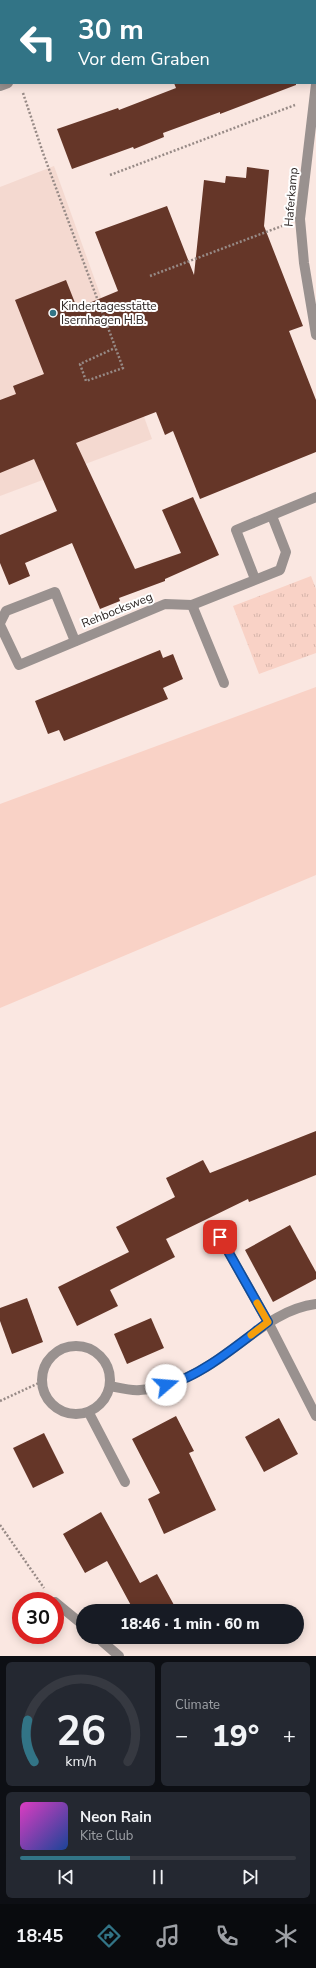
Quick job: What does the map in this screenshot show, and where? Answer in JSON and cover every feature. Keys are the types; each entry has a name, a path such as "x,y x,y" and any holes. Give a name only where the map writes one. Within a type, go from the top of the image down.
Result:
{"street":[{"name":"Haferkamp","path":"316,84 300,219 304,263 316,335"},
{"path":"255,579 236,530 316,497"},
{"name":"Rehbocksweg","path":"75,641 55,592 6,611 0,624 18,665 164,604 192,605 280,570 286,552 272,516"},
{"path":"192,605 224,683"},
{"path":"220,1237 268,1322 316,1416"},
{"path":"110,1386 140,1390 180,1382 230,1351 268,1322 306,1306 316,1304"},
{"path":"82,1346 98,1354 109,1368 110,1386 103,1402 89,1412 71,1415 54,1408 43,1393 41,1382 49,1358 64,1347 82,1346"},
{"path":"89,1412 125,1482"},
{"path":"64,1609 76,1619"},
{"path":"105,1644 119,1656"}],"path":[{"path":"22,90 43,153 123,368 86,381 80,364 115,348"},
{"path":"110,175 294,105 313,107"},
{"path":"150,276 300,219"},
{"path":"0,1401 41,1382"},
{"path":"0,1524 48,1592"}],"shaded area":[{"name":"Kindertagesstätte Isernhagen H.B.","path":"54,166 152,439 0,496 0,187"}],"green space":[{"path":"311,576 316,589 316,653 259,674 233,606"},
{"path":"316,687 316,875 0,1008 0,804"}],"building":[{"path":"174,84 296,84 220,114 220,112 163,133 164,137 134,149 133,147 72,169 57,129 118,108 119,110 176,88"},
{"path":"247,167 269,170 264,226 303,326 289,331 316,400 316,452 200,499 173,431 165,435 156,412 76,443 135,569 181,553 162,510 193,497 219,555 165,579 165,581 119,598 120,601 100,609 72,543 25,563 30,576 9,585 0,563 0,535 57,511 34,459 0,473 0,400 16,394 13,386 44,374 15,300 66,280 77,308 118,291 95,232 167,206 194,275 204,180 225,183 226,176 246,178"},
{"path":"160,650 163,658 173,654 183,679 163,688 168,699 64,741 59,730 48,734 35,701"},
{"path":"316,1131 316,1175 249,1202 248,1199 166,1239 175,1257 110,1290 118,1306 77,1326 58,1287 129,1252 116,1227 175,1197 166,1178 203,1160 210,1173"},
{"path":"290,1225 316,1272 316,1279 273,1302 245,1250"},
{"path":"27,1298 43,1342 12,1354 0,1321 0,1308"},
{"path":"151,1318 164,1348 127,1364 114,1334"},
{"path":"176,1416 194,1451 189,1453 216,1510 164,1534 148,1499 160,1493 132,1439"},
{"path":"279,1418 298,1454 264,1472 245,1437"},
{"path":"44,1433 64,1473 33,1488 13,1448"},
{"path":"101,1512 140,1583 157,1574 173,1604 130,1604 107,1561 85,1573 63,1534"}],"slow traffic":[{"path":"251,1335 268,1322 257,1303"}],"place":[{"name":"Kindertagesstätte Isernhagen H.B.","path":"53,313"}],"route":[{"path":"166,1385 180,1382 230,1351 268,1322 220,1237"}]}
